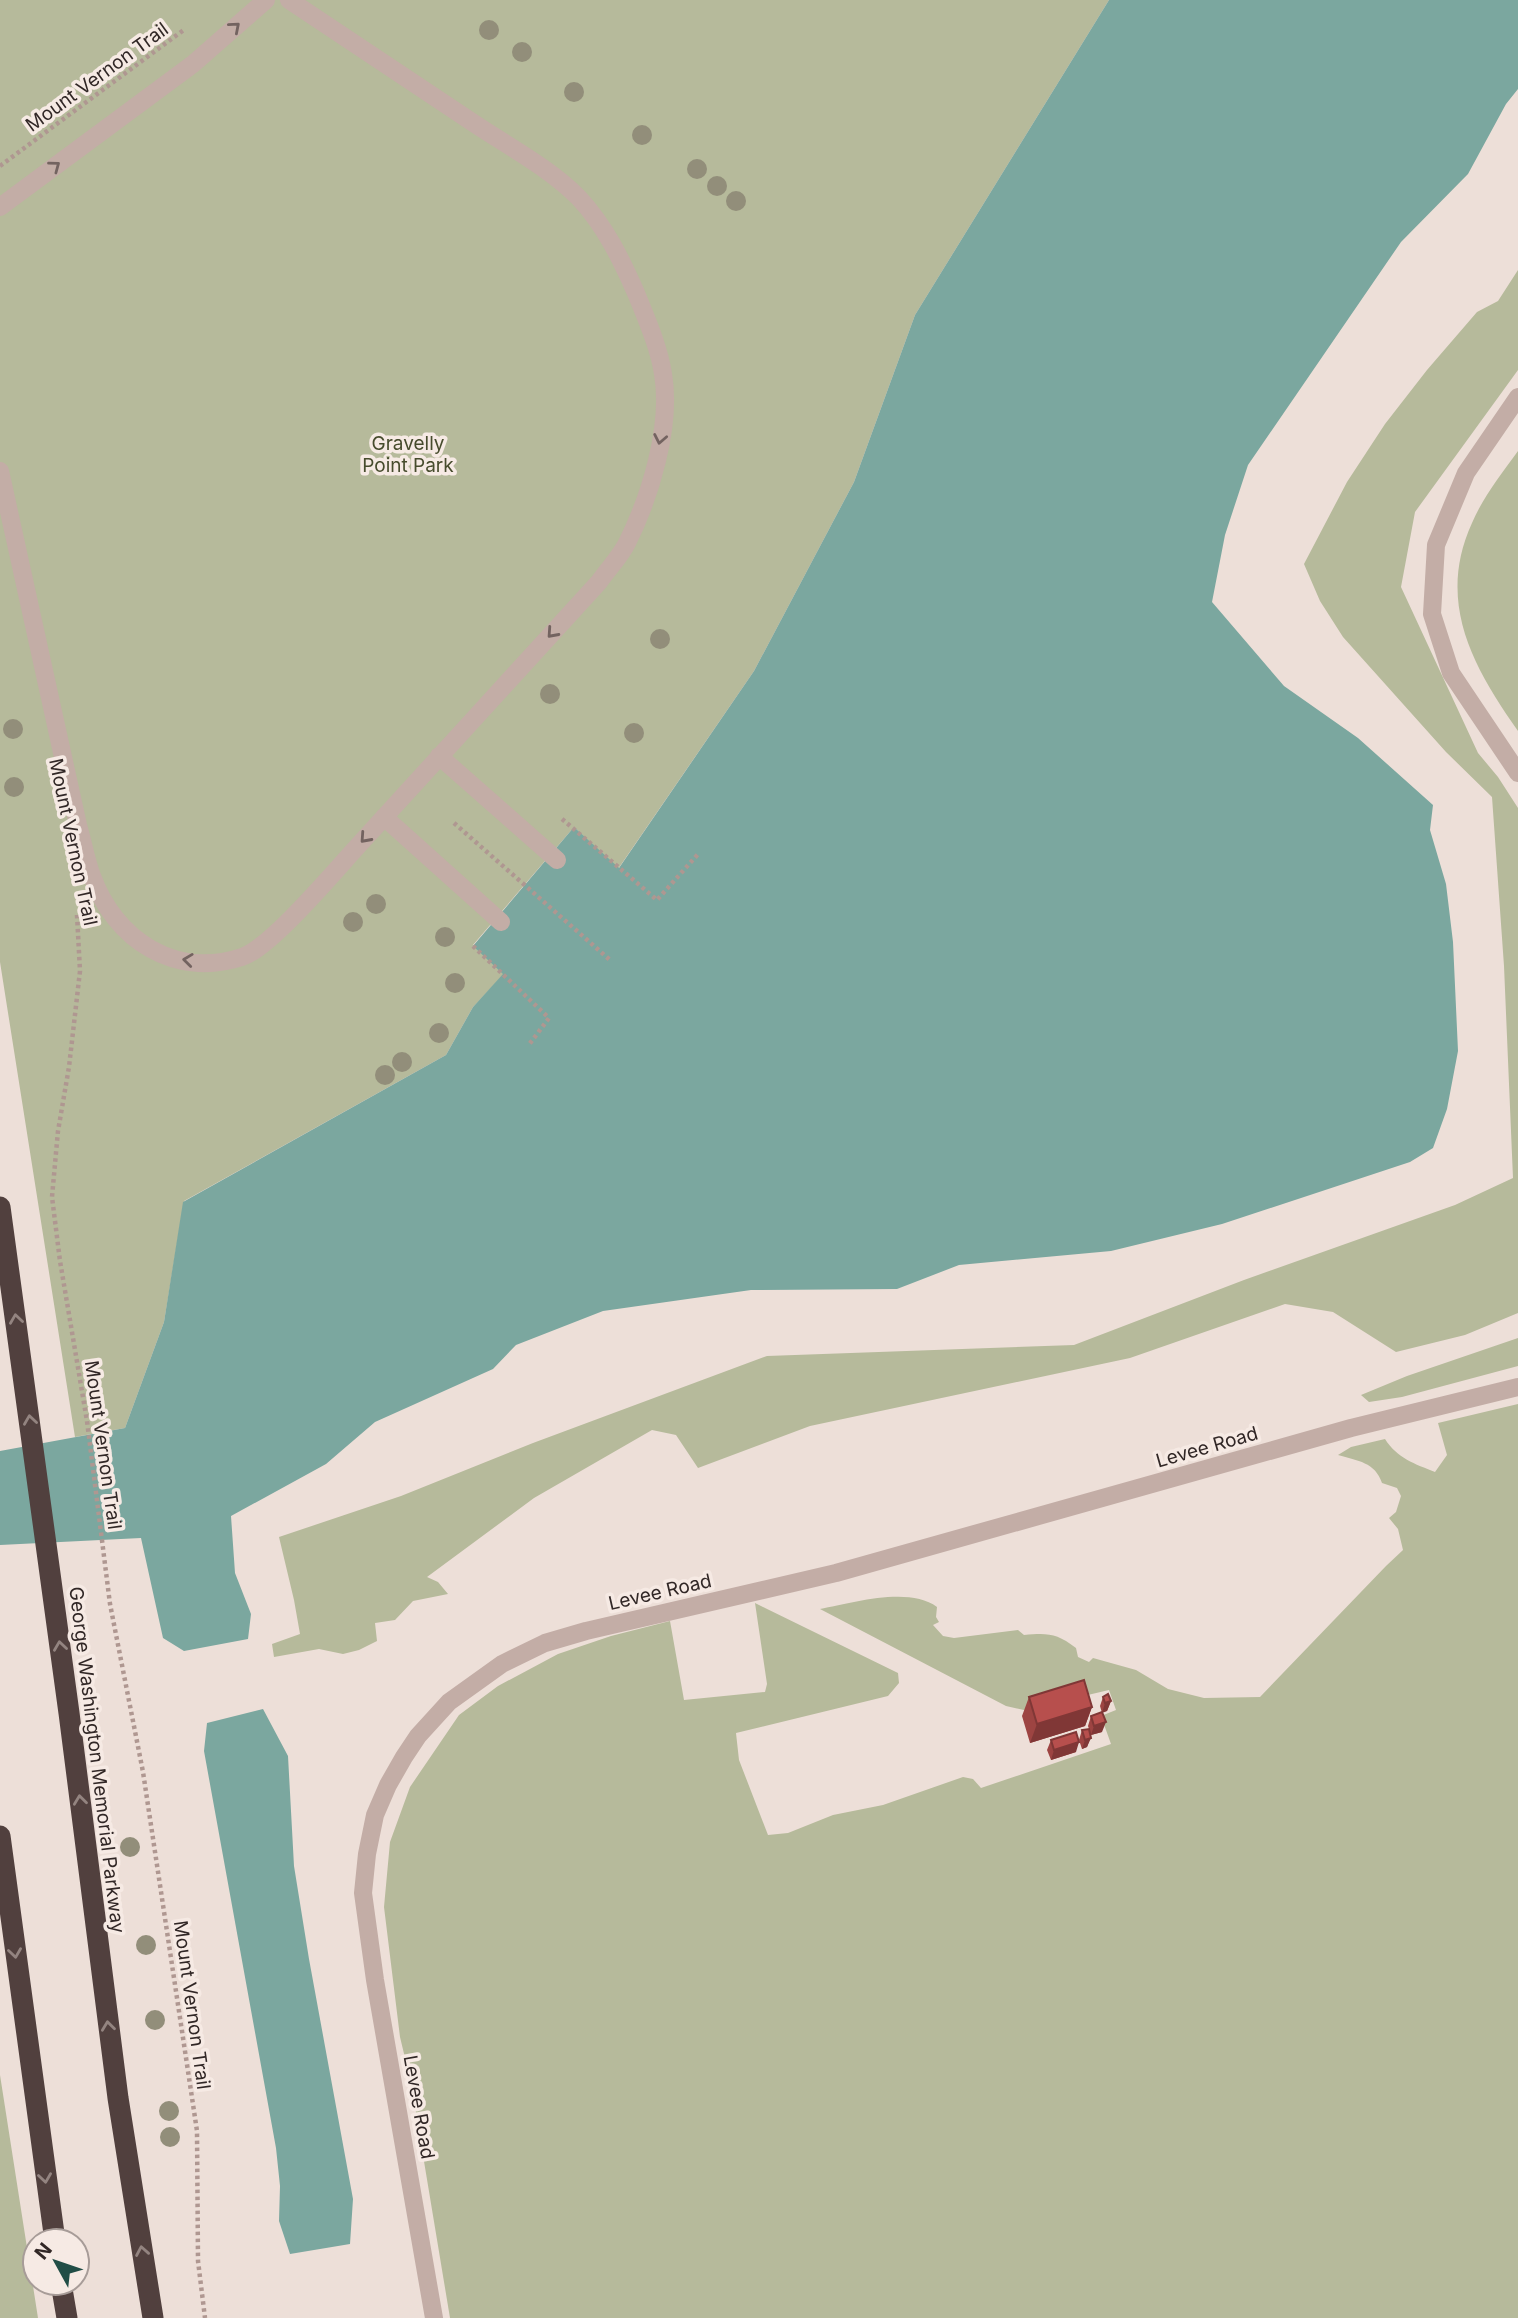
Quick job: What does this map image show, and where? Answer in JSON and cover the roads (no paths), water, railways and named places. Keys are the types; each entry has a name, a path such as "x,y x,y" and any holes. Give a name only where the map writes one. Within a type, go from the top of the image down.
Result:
{"highway":[{"name":"George Washington Memorial Parkway","path":"0,1207 118,2098 153,2318"},
{"path":"0,1836 53,2227"},
{"path":"63,2297 67,2318"}],"lane":[{"path":"0,207 193,64 266,0"},
{"path":"0,471 78,825 92,877 109,909 126,931 153,952 182,961 215,962 245,957 271,938 599,582 625,546 643,508 656,461 665,407 663,371 645,314 622,261 608,237 578,198 537,165 289,0"},
{"path":"1518,397 1466,473 1436,545 1432,614 1451,673 1518,772"},
{"path":"439,756 557,860"},
{"path":"384,817 501,922"},
{"name":"Levee Road","path":"434,2318 375,1980 363,1893 375,1815 388,1785 418,1736 449,1702 502,1664 545,1643 586,1630 836,1573 1351,1428 1518,1387"}],"water":[{"path":"1109,0 1518,0 1518,89 1506,104 1468,174 1401,242 1248,465 1225,535 1212,602 1284,686 1358,738 1433,805 1430,830 1446,884 1453,942 1458,1051 1447,1109 1433,1148 1410,1162 1222,1224 1111,1251 959,1265 897,1289 751,1290 603,1311 516,1345 493,1369 375,1422 326,1464 231,1516 235,1573 251,1614 248,1639 184,1651 163,1638 141,1538 0,1545 0,1451 125,1428 164,1322 183,1202 446,1055 473,1007 503,974 473,946 574,827 619,868 754,671 854,482 915,315"},
{"path":"263,1709 288,1756 294,1866 353,2199 350,2244 290,2254 279,2221 280,2186 276,2148 204,1751 207,1723"}],"park label":[{"name":"Gravelly Point Park","path":"408,454"}]}
